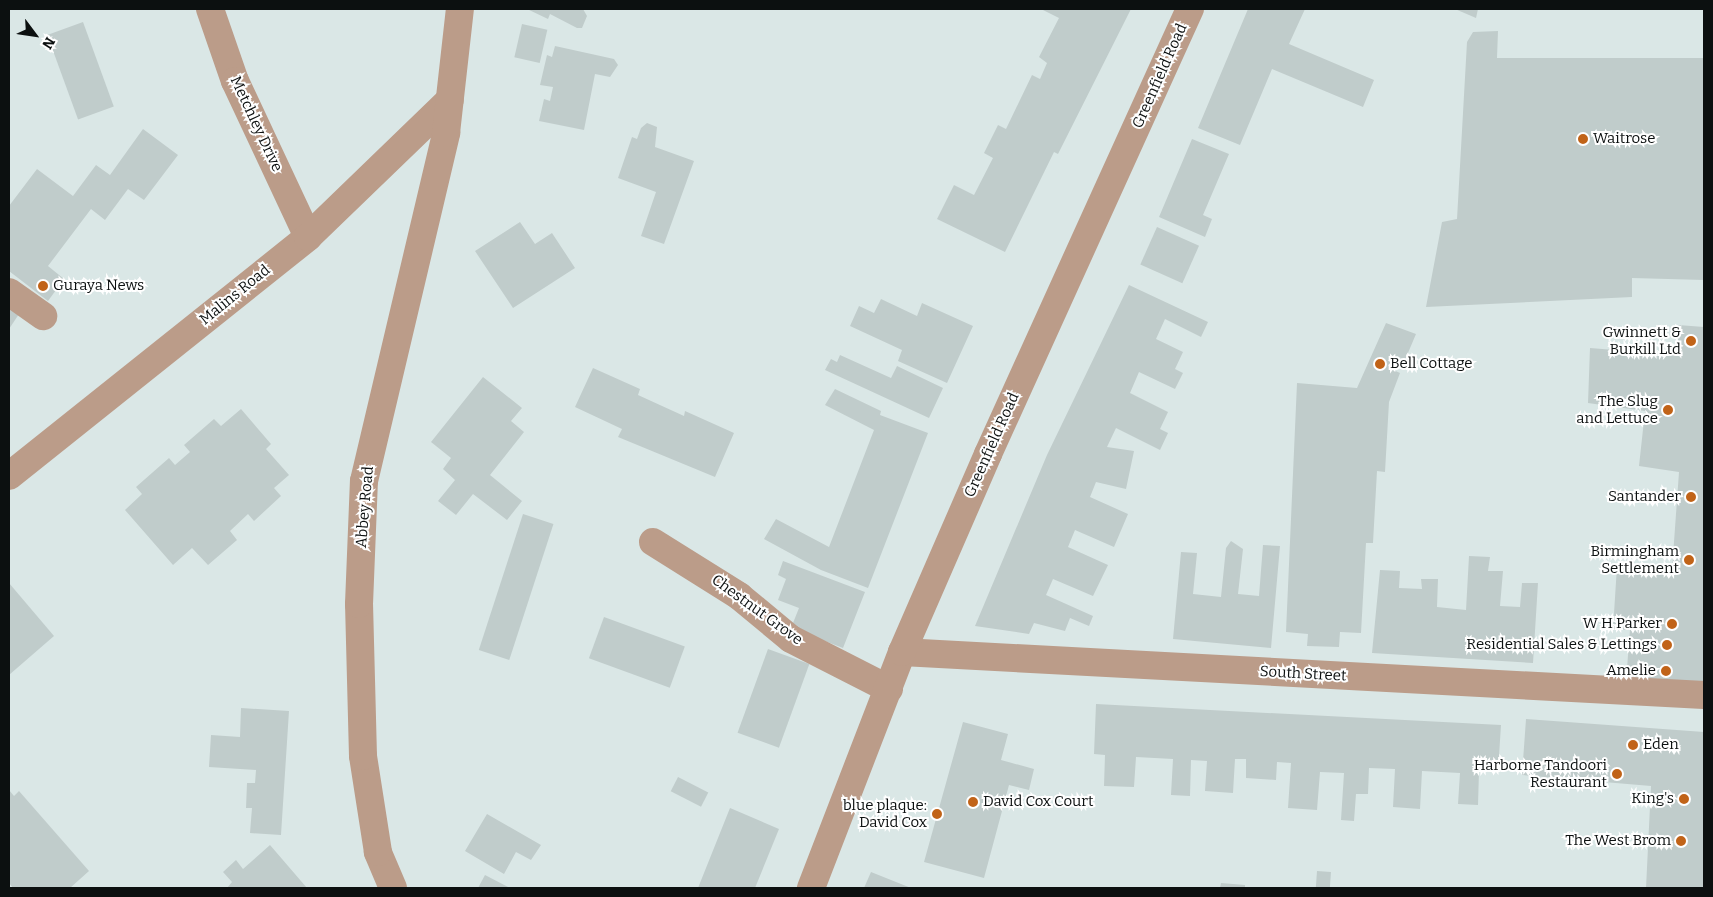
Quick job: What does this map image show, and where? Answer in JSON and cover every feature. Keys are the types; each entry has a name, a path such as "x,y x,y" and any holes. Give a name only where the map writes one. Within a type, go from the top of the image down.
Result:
{"street":[{"name":"Metchley Drive","path":"210,9 235,81 308,237"},
{"name":"Abbey Road","path":"393,888 378,852 363,756 359,604 364,481 446,133 460,9"},
{"name":"Greenfield Road","path":"811,888 902,652 988,454 1190,9"},
{"name":"Malins Road","path":"9,476 308,237 450,100"},
{"path":"9,292 43,316"},
{"name":"Chestnut Grove","path":"653,542 739,596 791,638 888,689"},
{"name":"South Street","path":"902,652 1704,695"}],"building":[{"path":"527,9 583,9 587,16 582,28 577,28 550,14 548,19"},
{"path":"1041,9 1131,9 1058,154 1054,152 1005,252 937,219 954,185 974,195 993,158 984,153 998,125 1006,129 1032,75 1040,79 1047,63 1039,57 1059,18"},
{"path":"1248,9 1305,9 1289,44 1374,80 1363,107 1272,69 1240,145 1198,128"},
{"path":"1455,9 1478,9 1476,18"},
{"path":"83,22 114,107 78,120 47,35"},
{"path":"522,24 547,30 540,63 514,57"},
{"name":"Waitrose","path":"1498,31 1497,58 1704,58 1704,280 1632,278 1632,297 1426,307 1442,222 1457,219 1467,42 1473,32"},
{"path":"555,46 614,59 618,65 610,77 595,74 584,130 539,121 544,99 550,101 553,87 540,85 547,55 552,57"},
{"path":"647,123 657,127 655,147 694,161 664,244 641,236 656,192 618,178 632,137 637,139 641,128"},
{"path":"143,129 178,155 144,200 128,189 105,220 91,209 48,266 64,279 48,301 9,271 9,206 37,169 73,196 96,165 110,175"},
{"path":"1192,139 1229,154 1203,215 1212,219 1205,237 1159,217"},
{"path":"520,222 535,244 552,233 575,268 513,308 475,251"},
{"path":"1157,227 1199,246 1182,283 1140,264"},
{"path":"1129,285 1208,322 1201,337 1165,319 1156,339 1183,352 1175,369 1183,373 1175,389 1139,372 1130,393 1168,412 1160,429 1168,433 1160,450 1116,428 1107,447 1134,451 1126,489 1096,482 1090,497 1128,514 1114,547 1075,530 1068,547 1108,565 1093,596 1053,579 1046,595 1093,616 1089,626 1070,618 1065,631 1034,623 1029,634 975,626 1047,455"},
{"path":"881,299 917,316 922,303 973,326 947,383 898,361 902,350 850,326 859,306 874,313"},
{"path":"9,307 19,314 9,329"},
{"path":"1386,323 1416,334 1405,360 1397,356 1391,369 1400,373 1389,402 1385,472 1377,471 1373,543 1366,543 1361,633 1340,632 1339,647 1307,646 1308,634 1286,632 1297,383 1357,388"},
{"path":"1678,325 1704,327 1704,686 1626,681 1630,630 1613,629 1617,566 1672,570 1679,472 1639,466 1645,411 1588,403 1590,348 1676,355"},
{"path":"840,355 891,378 897,366 943,388 929,418 825,370 831,359 837,362"},
{"path":"593,368 640,389 638,395 684,416 685,411 734,433 715,477 618,437 622,429 575,407"},
{"path":"483,377 522,408 511,421 524,432 490,475 522,501 507,520 473,494 456,515 438,501 455,480 443,469 451,458 431,442"},
{"path":"835,389 881,411 880,415 928,433 868,588 821,570 764,539 776,519 829,547 874,430 825,405"},
{"path":"241,409 271,444 266,449 289,475 274,488 281,496 254,521 248,514 230,531 237,540 208,565 192,548 173,565 125,510 142,494 136,487 169,458 175,465 190,452 184,445 214,419 221,426"},
{"path":"523,514 553,524 509,660 479,650"},
{"path":"1231,541 1243,549 1238,594 1259,596 1263,545 1280,546 1271,648 1173,639 1181,552 1197,553 1193,594 1221,597 1226,548"},
{"path":"1469,556 1490,557 1488,571 1503,571 1500,606 1520,607 1522,583 1538,583 1533,663 1372,653 1380,570 1400,571 1399,588 1422,589 1421,579 1438,579 1437,607 1466,610"},
{"path":"783,561 865,592 843,648 791,628 799,608 778,600 786,579 778,575"},
{"path":"9,583 54,636 9,675"},
{"path":"604,617 685,646 670,688 589,658"},
{"path":"768,649 809,664 779,748 738,733"},
{"path":"1096,704 1501,725 1498,772 1479,771 1478,805 1458,804 1460,773 1422,771 1420,809 1393,807 1395,769 1369,768 1368,794 1356,794 1354,821 1341,820 1344,773 1320,772 1317,810 1288,808 1291,763 1277,762 1276,780 1246,778 1246,759 1235,759 1233,793 1205,791 1207,761 1191,760 1190,796 1171,795 1173,759 1136,757 1134,787 1104,786 1105,755 1094,754"},
{"path":"241,708 289,711 281,835 250,833 252,808 246,808 247,783 255,783 256,770 209,767 211,735 240,737"},
{"path":"1526,719 1704,732 1704,888 1646,888 1651,786 1522,775"},
{"name":"David Cox Court","path":"963,722 1008,734 1001,760 1034,769 1029,790 1009,785 984,878 924,862"},
{"path":"678,777 708,792 701,807 671,791"},
{"path":"9,790 14,796 19,791 89,871 70,888 13,888 9,883"},
{"path":"730,808 779,829 755,888 698,888"},
{"path":"487,814 541,845 531,860 516,852 504,874 465,851"},
{"path":"270,845 307,888 227,888 232,882 223,872 236,860 243,869"},
{"path":"1317,871 1331,872 1330,888 1316,888"},
{"path":"871,872 911,888 864,888"},
{"path":"485,875 510,888 478,888"},
{"path":"1221,883 1245,885 1245,888 1220,888"}],"place":[{"name":"Waitrose","path":"1583,139"},
{"name":"Guraya News","path":"43,286"},
{"name":"Gwinnett & Burkill Ltd","path":"1691,341"},
{"name":"Bell Cottage","path":"1380,364"},
{"name":"The Slug and Lettuce","path":"1668,410"},
{"name":"Santander","path":"1691,497"},
{"name":"Birmingham Settlement","path":"1689,560"},
{"name":"W H Parker","path":"1672,624"},
{"name":"Residential Sales & Lettings","path":"1667,645"},
{"name":"Amelie","path":"1666,671"},
{"name":"Eden","path":"1633,745"},
{"name":"Harborne Tandoori Restaurant","path":"1617,774"},
{"name":"King's","path":"1684,799"},
{"name":"David Cox Court","path":"973,802"},
{"name":"blue plaque: David Cox","path":"937,814"},
{"name":"The West Brom","path":"1681,841"}]}
